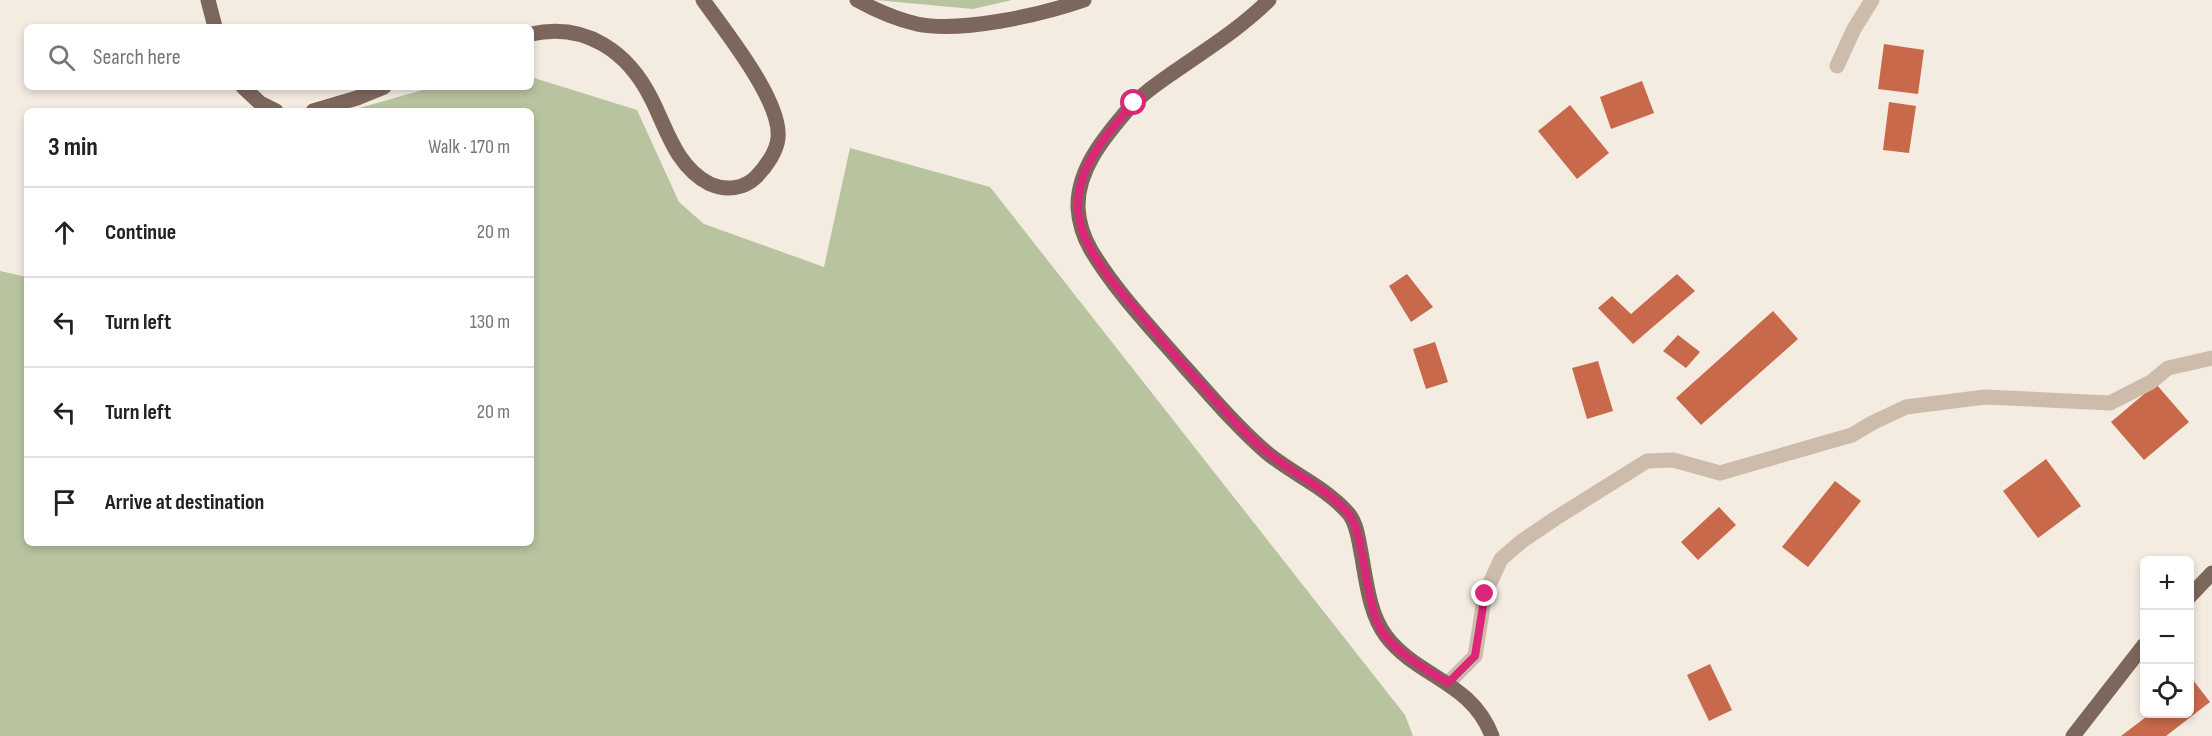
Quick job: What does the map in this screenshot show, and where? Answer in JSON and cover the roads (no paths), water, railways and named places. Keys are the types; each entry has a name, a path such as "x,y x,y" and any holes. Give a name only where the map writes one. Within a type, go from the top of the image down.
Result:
{"main road":[{"path":"208,0 214,24"},
{"path":"534,34 559,30 574,32 611,49 629,66 651,97 677,152 691,171 713,185 729,189 737,188 754,179 769,160 776,147 778,126 769,101 754,73 703,0"},
{"path":"857,0 899,20 940,26 991,21 1041,12 1084,0"},
{"path":"1269,0 1241,25 1160,82 1124,113 1101,142 1084,173 1078,196 1080,221 1090,249 1111,279 1210,394 1268,453 1324,491 1347,512 1358,536 1378,625 1405,654 1448,683 1473,704 1486,722 1492,736"},
{"path":"246,90 260,104 269,108"},
{"path":"323,108 377,90"},
{"path":"2194,592 2212,573"},
{"path":"2073,736 2140,651"}],"street":[{"path":"1837,66 1854,29 1872,0"},
{"path":"1448,683 1475,656 1485,594 1501,559 1547,524 1647,461 1673,460 1720,473 1852,435 1906,407 1985,397 2110,403 2151,382 2168,368 2212,358"}]}
